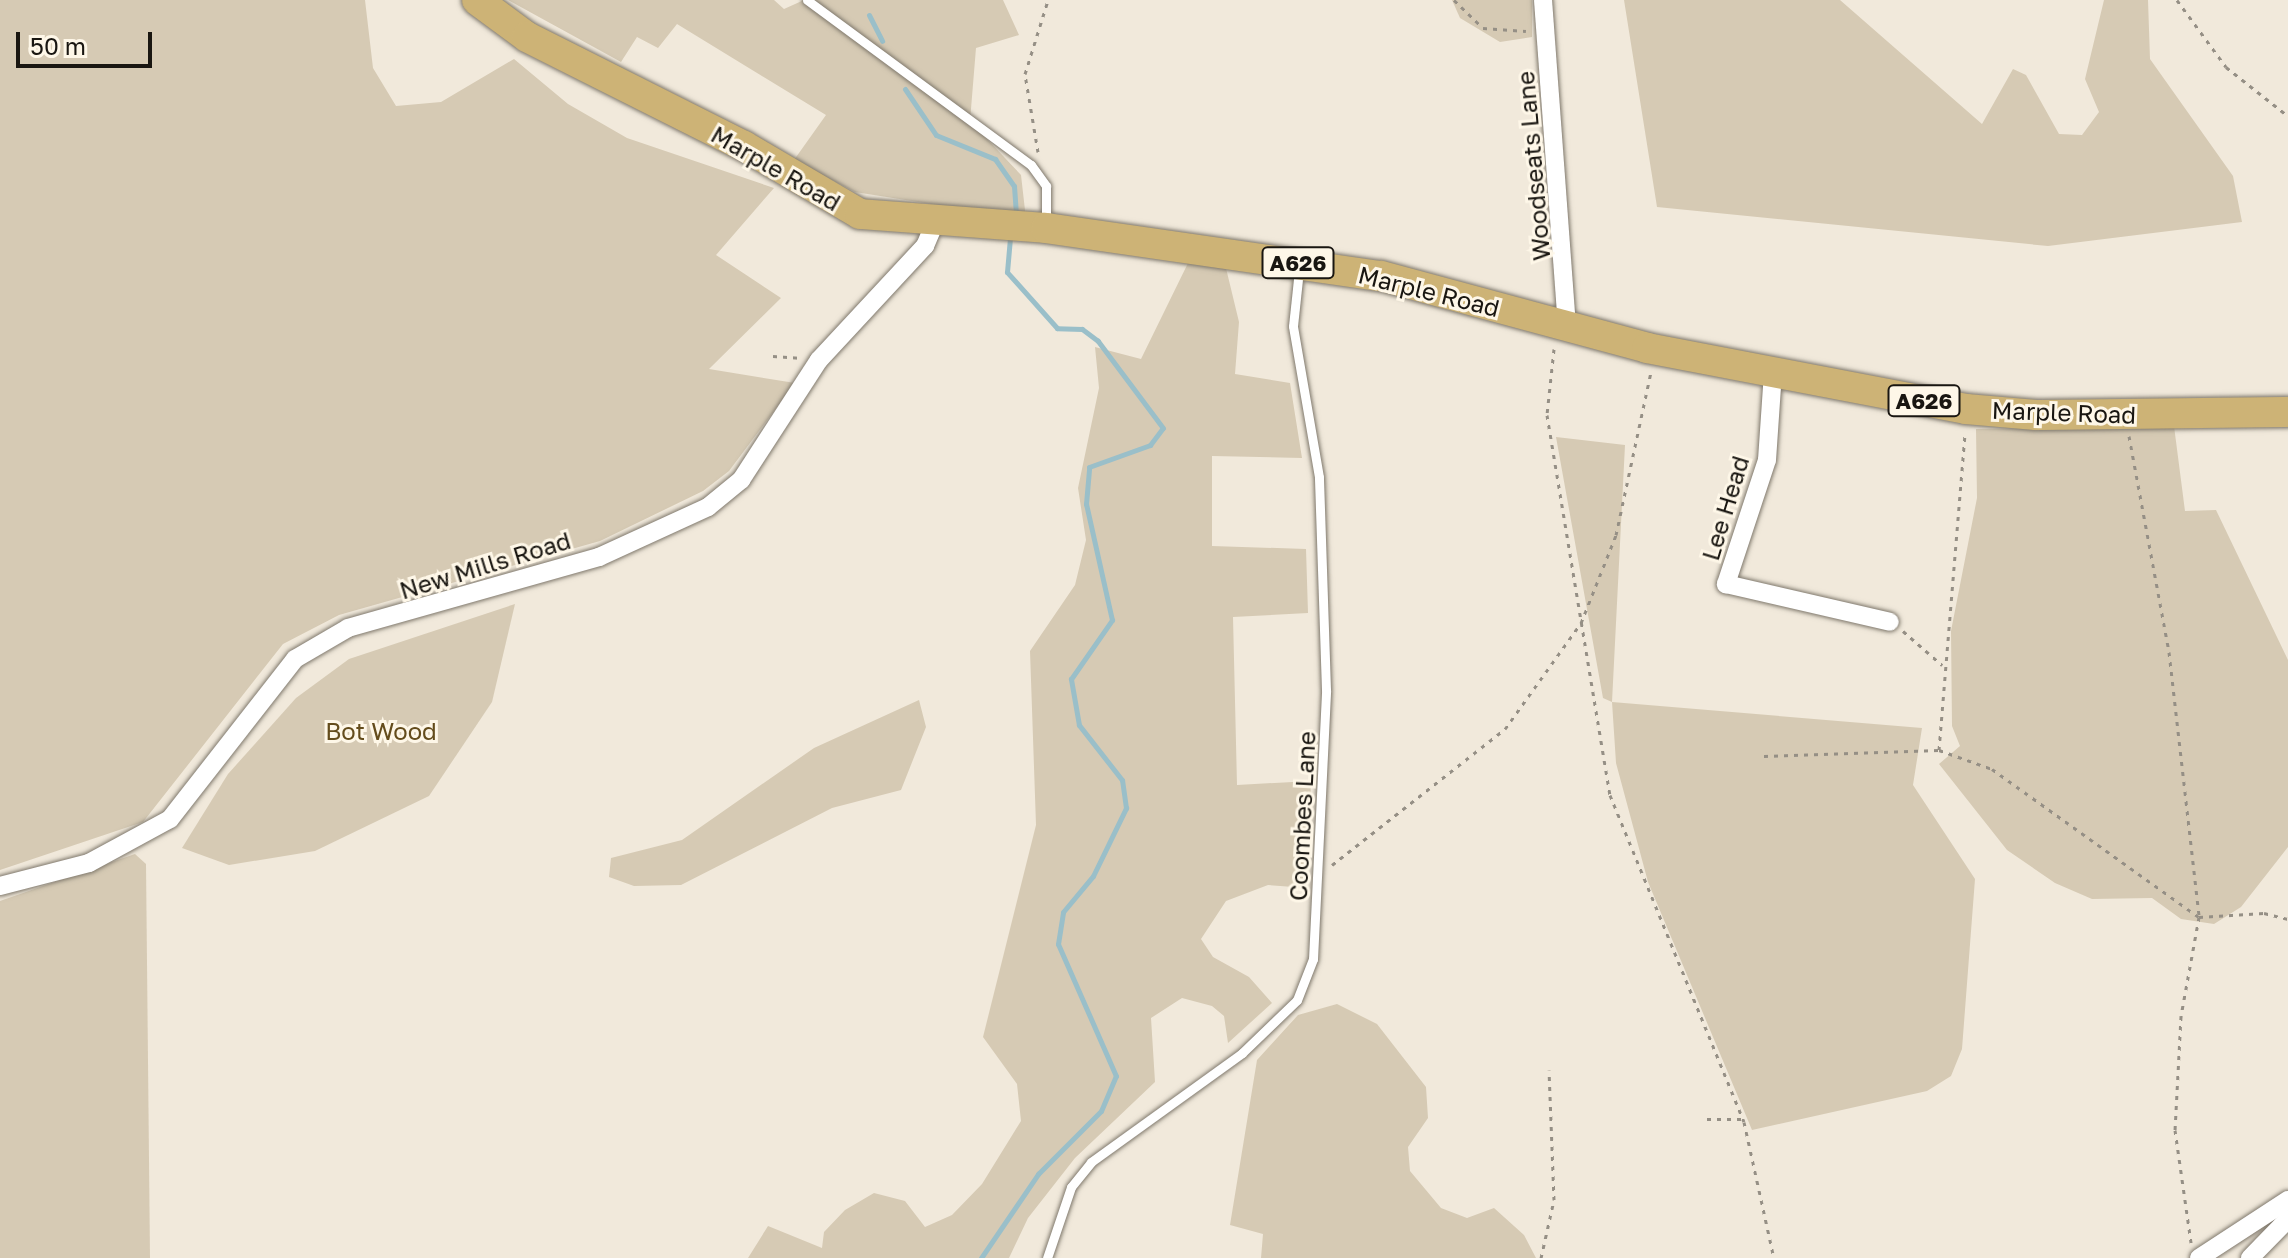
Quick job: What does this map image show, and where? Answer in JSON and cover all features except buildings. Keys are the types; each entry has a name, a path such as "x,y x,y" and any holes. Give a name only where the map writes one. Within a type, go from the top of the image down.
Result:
{"main road":[{"name":"Marple Road","path":"477,0 527,37 744,146 844,208 935,223 1035,227 1381,276 1654,349 1966,409 2124,415 2288,412"}],"street":[{"name":"Woodseats Lane","path":"1543,0 1543,30 1558,143 1563,327"},
{"name":"New Mills Road","path":"0,886 89,863 170,819 295,659 348,628 599,557 708,507 741,480 819,360 925,246 935,223"},
{"name":"Lee Head","path":"1773,372 1767,460 1726,584 1890,622"},
{"path":"2196,1253 2288,1200"},
{"path":"2250,1258 2288,1219"}],"lane":[{"path":"807,0 1042,176 1035,227"},
{"name":"Coombes Lane","path":"1047,1258 1071,1187 1091,1162 1242,1053 1297,1000 1313,959 1321,872 1324,577 1319,477 1293,326 1300,263"}],"path":[{"path":"1042,176 1025,74 1048,0"},
{"path":"1454,0 1483,28 1543,30"},
{"path":"2177,0 2226,67 2288,116"},
{"path":"1563,327 1547,415 1610,795 1742,1119 1774,1258"},
{"path":"1321,872 1505,729 1581,623 1616,535 1654,349"},
{"path":"773,356 819,360"},
{"path":"1939,750 1942,665 1965,492 1966,409"},
{"path":"2124,415 2169,652 2199,917 2181,1016 2175,1130 2183,1226 2196,1253"},
{"path":"1890,622 1942,665"},
{"path":"1764,756 1939,750 1992,769 2199,917 2264,913 2288,919"},
{"path":"1541,1258 1554,1200 1549,1070"},
{"path":"1707,1119 1742,1119"}],"green space":[{"path":"0,0 365,0 373,68 396,106 441,102 514,59 568,104 627,138 774,188 716,255 781,298 709,369 795,383 729,471 703,491 600,541 339,615 283,644 143,822 0,870"},
{"path":"508,0 774,0 784,9 804,0 1003,0 1019,35 976,48 970,121 1021,175 1026,219 855,192 794,160 826,115 677,24 658,48 637,37 621,62"},
{"path":"1452,0 1532,0 1532,37 1500,42 1460,18"},
{"path":"1624,0 1840,0 1982,124 2013,69 2026,75 2059,134 2082,135 2099,112 2085,79 2104,0 2148,0 2150,59 2233,176 2242,222 2048,246 1657,207"},
{"path":"1190,259 1225,264 1239,322 1235,374 1290,383 1302,458 1212,456 1212,546 1306,549 1308,613 1233,617 1237,785 1311,781 1307,888 1268,885 1226,901 1201,939 1213,957 1249,977 1272,1003 1228,1043 1224,1016 1212,1006 1182,998 1151,1018 1155,1082 1075,1158 1028,1218 1009,1258 748,1258 768,1226 822,1248 824,1232 845,1210 874,1193 905,1201 925,1227 952,1215 982,1184 1021,1121 1017,1084 983,1037 1036,825 1030,651 1075,585 1086,540 1078,488 1099,388 1095,347 1141,359"},
{"path":"2174,426 2185,511 2216,510 2288,660 2288,847 2241,907 2214,924 2181,919 2152,898 2092,899 2055,883 2007,850 1939,764 1960,746 1952,726 1951,631 1977,498 1976,429"},
{"path":"1556,437 1625,445 1612,702 1603,698"},
{"name":"Bot Wood","path":"515,604 492,702 429,796 315,851 229,865 182,848 228,774 296,698 349,659"},
{"path":"919,700 926,727 901,790 832,808 681,885 634,886 609,877 611,858 682,840 814,748"},
{"path":"1612,702 1922,728 1913,785 1975,879 1962,1049 1951,1076 1927,1091 1752,1130 1648,882 1616,763"},
{"path":"135,854 146,864 150,1258 0,1258 0,901"},
{"path":"1337,1004 1377,1024 1426,1087 1428,1118 1408,1147 1410,1171 1441,1208 1467,1218 1494,1208 1524,1235 1536,1258 1261,1258 1263,1234 1230,1225 1257,1060 1298,1015"}],"waterway":[{"path":"869,15 882,41"},
{"path":"905,89 936,135 995,159 1014,186 1016,214"},
{"path":"981,1258 1038,1174 1101,1111 1116,1076 1058,944 1063,912 1093,876 1126,808 1122,780 1079,725 1071,679 1112,620 1086,504 1089,467 1150,445 1163,428 1098,341 1082,329 1057,328 1007,272 1010,235"}]}
